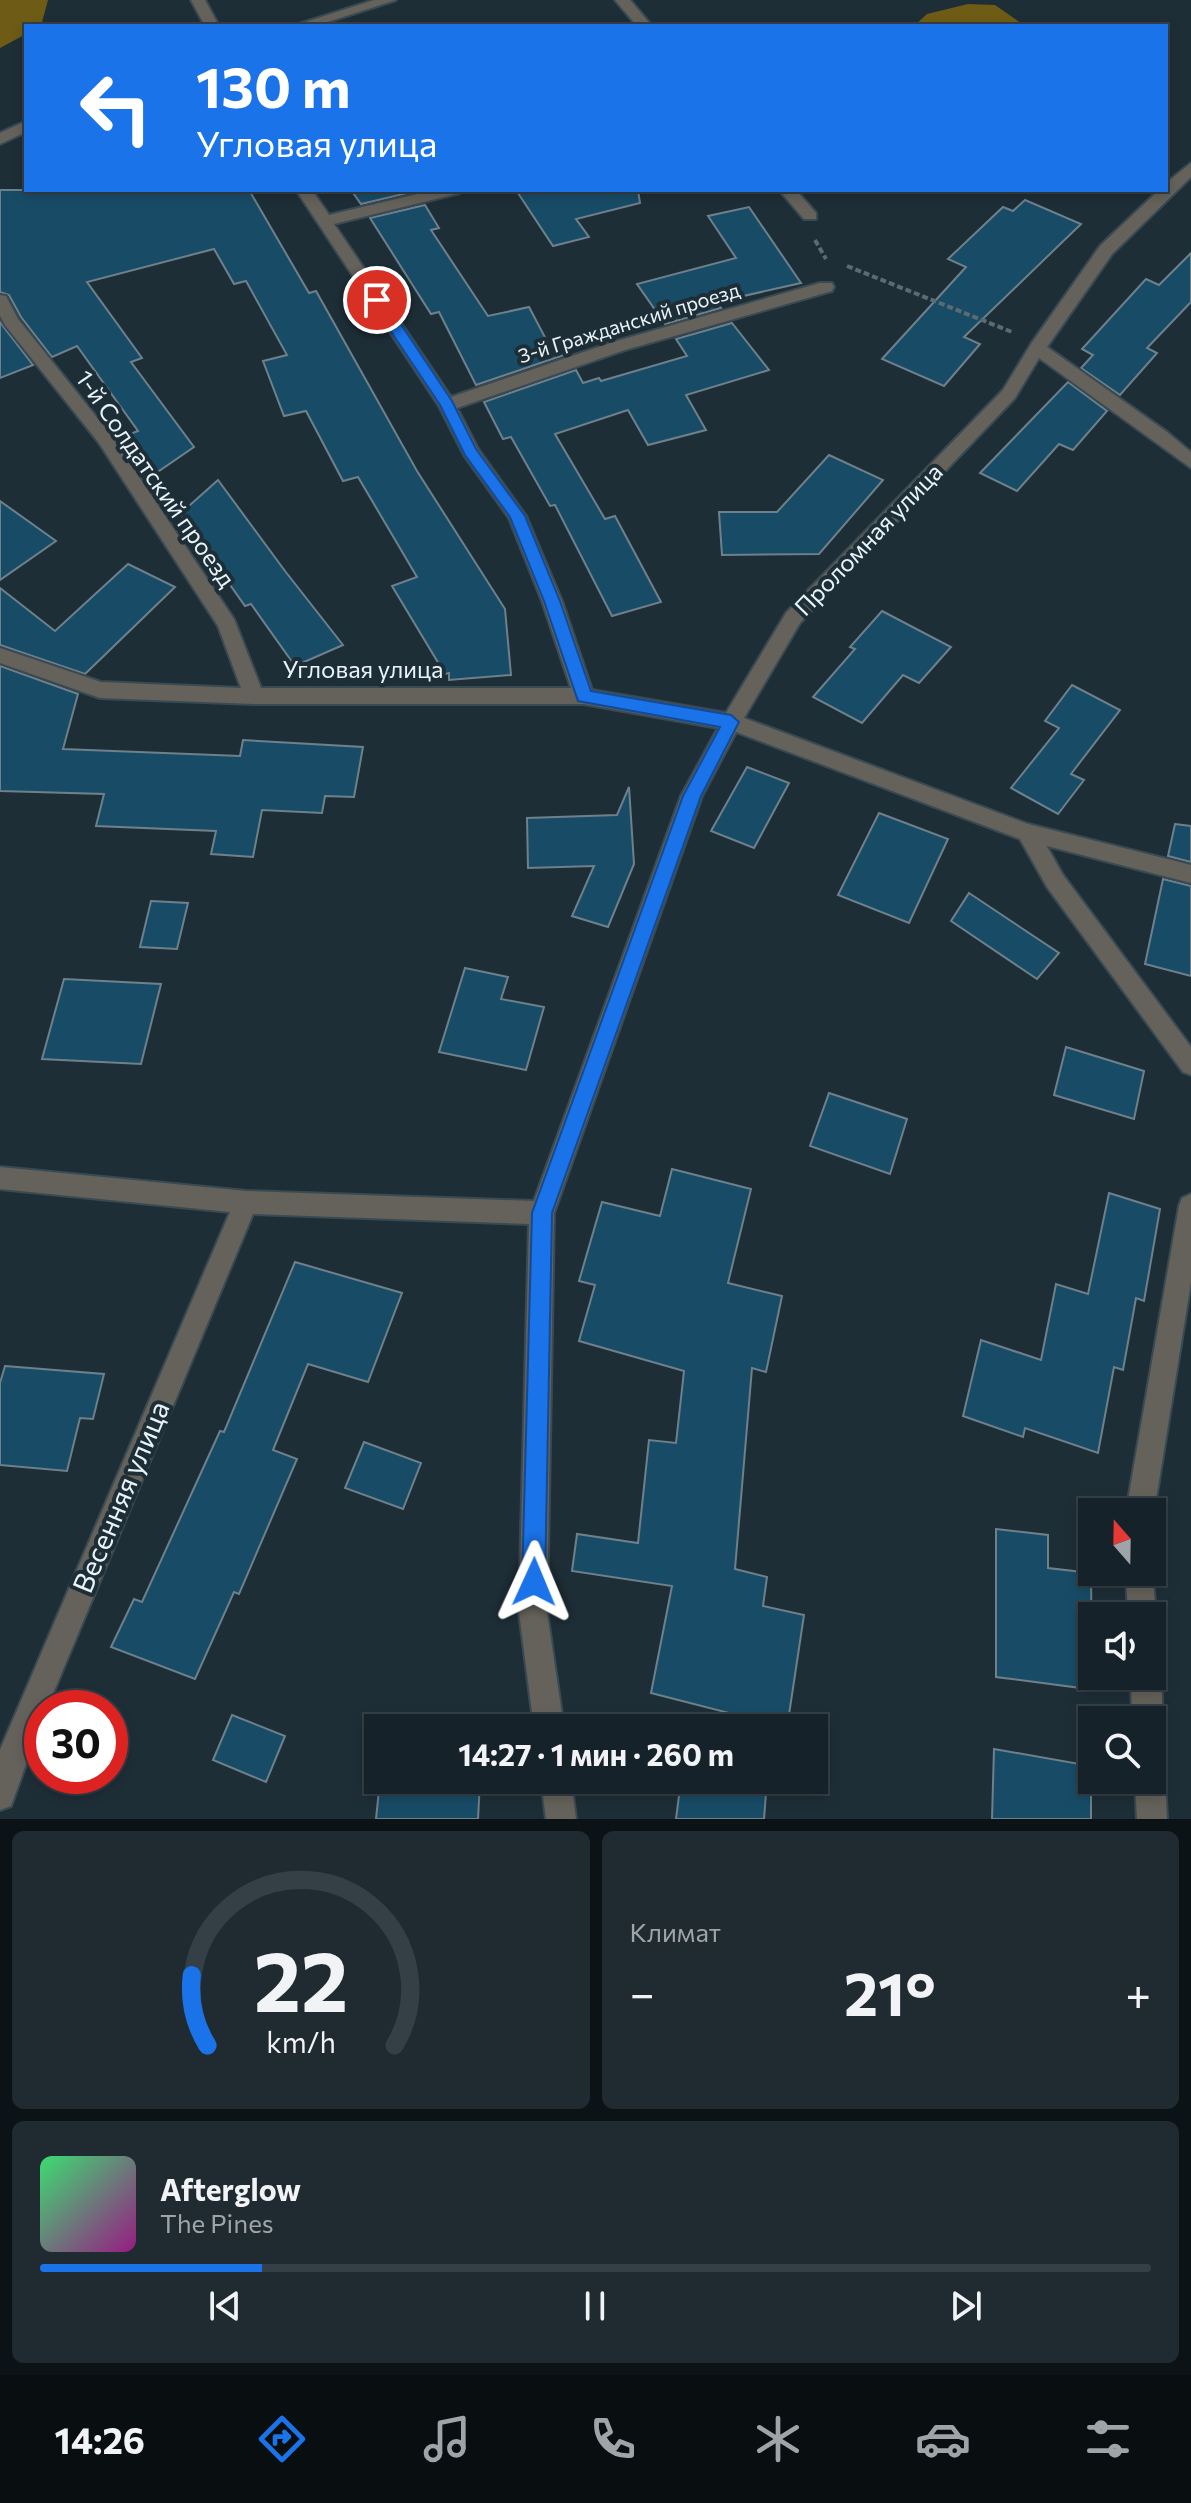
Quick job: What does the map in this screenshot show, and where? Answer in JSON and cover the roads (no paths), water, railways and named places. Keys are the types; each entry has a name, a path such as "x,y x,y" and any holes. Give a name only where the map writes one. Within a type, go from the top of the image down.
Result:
{"street":[{"path":"198,0 211,24"},
{"path":"307,24 389,0"},
{"path":"622,0 643,24"},
{"path":"0,139 24,127"},
{"name":"Проломная улица","path":"1168,190 1191,168"},
{"path":"305,192 447,405 470,451 517,516 552,601 584,696"},
{"path":"325,221 446,192"},
{"path":"789,192 810,216"},
{"name":"Проломная улица","path":"547,1714 533,1612 542,1213 692,796 731,722 793,618 1009,394 1037,348 1106,250 1166,192"},
{"name":"3-й Гражданский проезд","path":"447,405 619,346 826,287"},
{"name":"1-й Солдатский проезд","path":"0,300 11,321 105,439 227,624 254,696"},
{"path":"1037,348 1161,436 1191,462"},
{"name":"Угловая улица","path":"0,655 100,690 254,696 584,696 731,722"},
{"path":"731,722 1028,833 1191,874"},
{"path":"1028,833 1055,881 1191,1065"},
{"path":"0,1178 246,1202 542,1213"},
{"name":"Весенняя улица","path":"0,1795 10,1761 246,1202"},
{"path":"1142,1498 1191,1206"},
{"path":"558,1794 561,1819"},
{"path":"1151,1794 1152,1819"}]}
